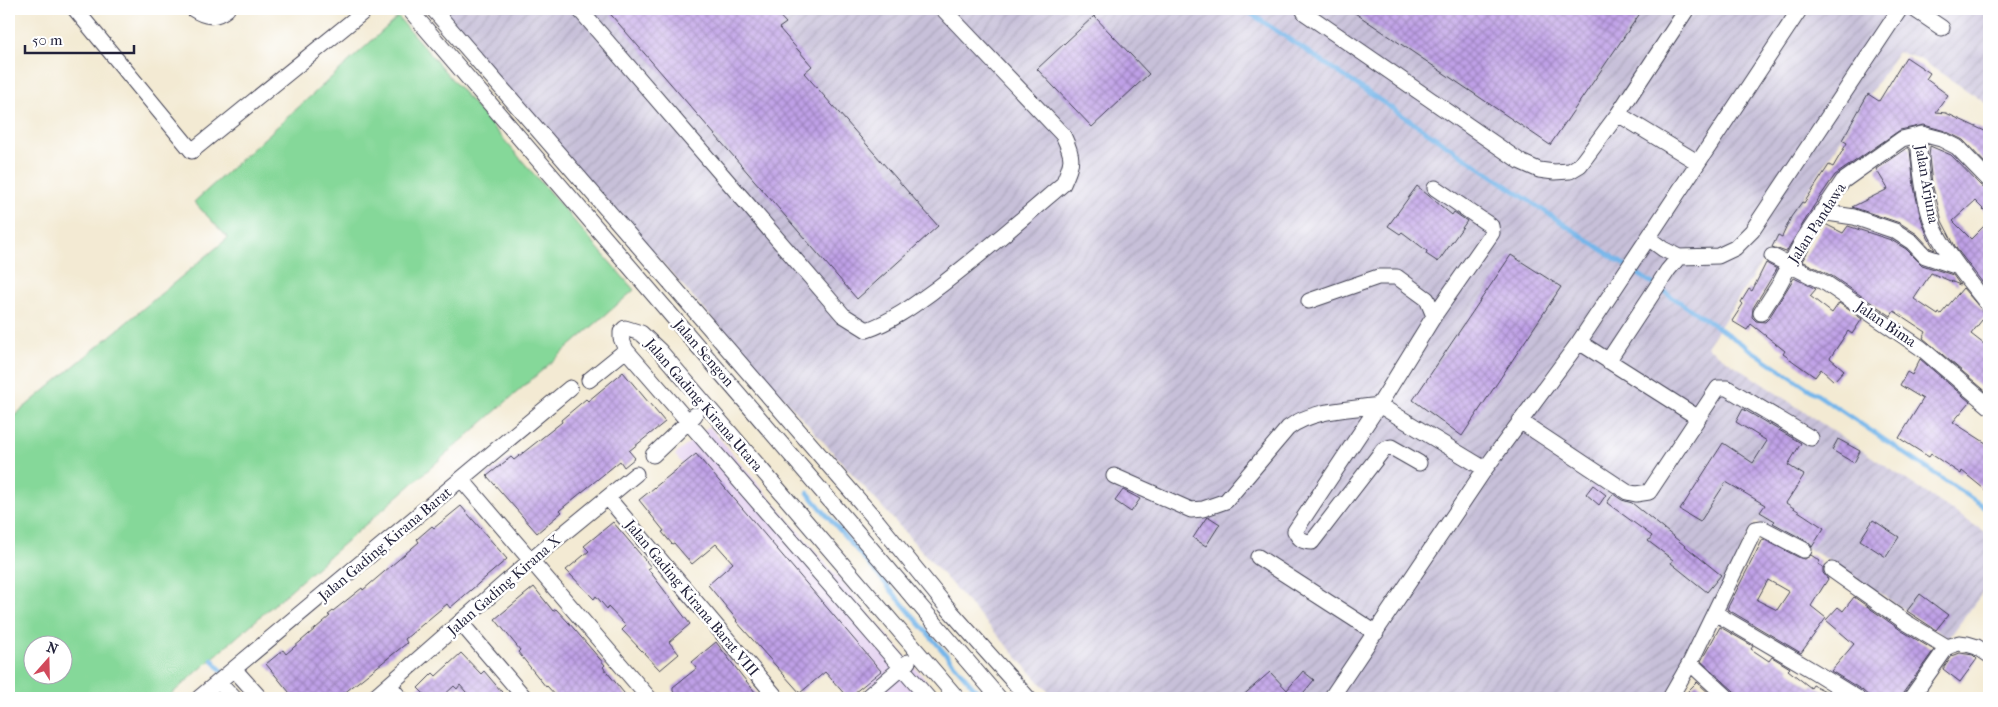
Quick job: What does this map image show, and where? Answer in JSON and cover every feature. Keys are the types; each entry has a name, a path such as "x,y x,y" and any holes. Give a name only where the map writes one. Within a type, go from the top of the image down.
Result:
{"street":[{"path":"76,9 192,151 362,13"},
{"path":"193,9 204,16 213,16 227,9"},
{"name":"Jalan Sengon","path":"409,9 999,698"},
{"path":"433,9 877,521 946,606 1028,698"},
{"path":"579,9 843,315 867,330 882,325 965,267 1063,184 1071,166 1071,153 1063,135 943,9"},
{"path":"1303,9 1305,13 1521,162 1539,170 1570,171 1580,165 1618,114 1688,9"},
{"path":"1331,698 1485,469 1579,342 1800,9"},
{"path":"1646,241 1679,257 1718,256 1735,248 1752,231 1900,9"},
{"path":"1914,9 1942,28"},
{"path":"1618,114 1697,162"},
{"path":"1919,135 1942,139 1950,143 1989,180"},
{"name":"Jalan Pandawa","path":"1761,313 1821,212 1848,176 1902,139 1919,135"},
{"name":"Jalan Arjuna","path":"1919,135 1921,166 1936,233 1958,267 1989,306"},
{"path":"1419,463 1391,447 1383,450 1312,542 1305,542 1298,537 1295,531 1379,405 1434,316 1492,233 1491,226 1435,188"},
{"path":"1821,212 1854,217 1895,231 1912,242 1925,256 1958,267"},
{"name":"Jalan Bima","path":"1772,256 1826,284 1922,348 1989,406"},
{"path":"1608,361 1668,270 1679,257"},
{"path":"1309,301 1378,277 1397,277 1427,299 1434,316"},
{"name":"Jalan Gading Kirana Utara","path":"928,698 626,350 621,338 621,332 625,328 632,329 649,340 957,698"},
{"path":"1579,342 1697,418"},
{"path":"589,380 626,350"},
{"path":"1520,422 1627,492 1636,494 1649,492 1718,388 1723,387 1810,438"},
{"name":"Jalan Gading Kirana Barat","path":"199,698 570,388"},
{"path":"1114,476 1190,510 1204,509 1226,501 1288,428 1298,420 1320,414 1379,405 1485,469"},
{"path":"653,455 706,406"},
{"name":"Jalan Gading Kirana X","path":"374,698 530,560 636,474"},
{"path":"462,480 649,698"},
{"name":"Jalan Gading Kirana Barat VIII","path":"608,498 777,698"},
{"path":"1670,698 1690,663 1756,528 1762,528 1804,550"},
{"path":"1258,556 1376,633"},
{"path":"1832,570 1907,623 1953,645 1977,647 1989,655"},
{"path":"1715,613 1857,698"},
{"path":"461,623 525,698"},
{"path":"1911,698 1953,645"},
{"path":"866,698 919,653"},
{"path":"1690,663 1728,698"},
{"path":"234,668 260,698"},
{"path":"219,682 234,698"},
{"path":"388,685 400,698"}],"shaded area":[{"path":"434,9 1989,9 1989,105 1918,58 1897,52 1707,347 1989,535 1989,584 1949,638 1820,555 1755,522 1667,698 1054,698"},
{"path":"709,426 941,698 878,698 675,455"}],"green space":[{"path":"398,17 634,290 167,698 9,698 9,420 228,238 194,202"}],"building":[{"path":"606,9 773,9 786,23 779,28 812,66 804,73 938,226 857,299"},
{"path":"1349,9 1643,9 1550,145"},
{"path":"1094,16 1149,74 1092,127 1037,69"},
{"path":"1906,57 1930,73 1926,79 1948,95 1936,112 1946,113 1989,133 1989,167 1963,140 1945,131 1924,125 1900,130 1835,175 1786,252 1772,247 1778,235 1782,237 1791,217 1802,202 1804,203 1829,165 1833,167 1847,143 1842,140 1868,94 1879,101"},
{"path":"1930,146 1951,155 1982,187 1989,189 1989,215 1975,201 1953,221 1971,239 1989,221 1989,291 1956,248 1942,221 1932,184 1929,157"},
{"path":"1908,147 1920,215 1928,238 1935,250 1930,248 1917,234 1900,223 1852,207 1888,189 1876,169"},
{"path":"1417,186 1452,215 1454,212 1467,221 1438,262 1426,254 1427,251 1402,232 1400,234 1388,226"},
{"path":"1825,224 1843,233 1848,226 1891,240 1906,249 1922,265 1953,275 1960,285 1931,273 1914,299 1938,315 1939,313 1941,314 1963,288 1986,315 1971,334 1989,348 1989,394 1923,338 1926,332 1894,311 1891,316 1832,276 1802,261"},
{"path":"1511,255 1561,287 1462,436 1413,400"},
{"path":"1766,263 1777,269 1753,308 1752,317 1756,321 1765,322 1769,318 1794,278 1816,289 1810,296 1832,313 1839,303 1862,319 1852,334 1848,331 1830,358 1844,370 1834,381 1821,369 1815,377 1783,354 1785,351 1751,324 1747,330 1732,321 1743,304 1741,302 1749,289 1752,291"},
{"path":"1920,359 1970,402 1953,422 1989,445 1989,493 1962,471 1961,474 1931,454 1929,457 1899,438 1923,399 1900,385 1907,372 1912,375"},
{"path":"623,372 665,422 629,451 635,458 624,467 620,461 560,510 562,512 537,533 487,476 511,457 514,460 562,422 561,420 586,399 588,401"},
{"path":"1743,409 1801,443 1788,465 1804,475 1786,503 1824,528 1812,547 1808,542 1773,523 1775,521 1760,512 1765,505 1726,482 1700,522 1680,510 1723,443 1753,463 1767,441 1736,422"},
{"path":"1838,439 1860,451 1854,463 1832,450"},
{"path":"696,454 881,671 848,698 825,672 800,693 736,621 708,585 733,563 716,544 692,564 662,532 664,531 639,500"},
{"path":"1593,485 1606,495 1599,505 1586,494"},
{"path":"1123,490 1140,499 1131,512 1115,501"},
{"path":"1613,494 1622,500 1632,503 1721,575 1707,592 1671,563 1673,560 1648,541 1652,536 1607,503"},
{"path":"461,506 507,559 450,608 447,604 405,639 407,643 338,698 294,698 266,664 283,650 286,654 330,616 328,615 362,588 363,590 419,542 417,539 432,526 434,528"},
{"path":"1209,517 1220,524 1206,546 1193,538 1206,518"},
{"path":"1873,520 1899,537 1886,557 1860,540"},
{"path":"613,522 651,567 648,569 690,624 669,642 679,654 660,670 622,630 626,626 596,596 594,599 566,570 589,551 584,546"},
{"path":"1763,539 1800,558 1805,559 1811,555 1820,561 1818,564 1823,567 1823,573 1828,579 1811,606 1826,618 1801,653 1727,609","holes":["1768,580 1789,592 1777,610 1757,600"]},
{"path":"534,587 553,611 556,609 605,665 603,667 628,698 558,698 546,687 495,619"},
{"path":"1920,594 1948,615 1936,630 1907,611"},
{"path":"1854,597 1902,631 1934,650 1903,693 1902,698 1871,698 1862,690 1831,671 1854,644 1826,620 1838,607 1843,611"},
{"path":"1720,627 1753,646 1751,649 1769,661 1772,657 1790,668 1788,670 1811,688 1813,685 1840,698 1737,698 1734,691 1701,661"},
{"path":"716,642 760,698 678,698 673,691 673,687 697,668 692,662"},
{"path":"461,653 481,674 484,671 507,698 471,698 460,685 457,689 454,686 441,698 428,698 418,688 433,673 436,676"},
{"path":"1960,653 1973,655 1977,659 1960,682 1943,669 1952,656"},
{"path":"1303,671 1314,680 1299,698 1240,698 1270,672 1287,690"},
{"path":"1697,682 1714,698 1681,698"}],"waterway":[{"path":"1244,9 1989,510"},
{"path":"808,493 983,698"},
{"path":"212,659 224,674"},
{"path":"227,678 243,698"}]}
